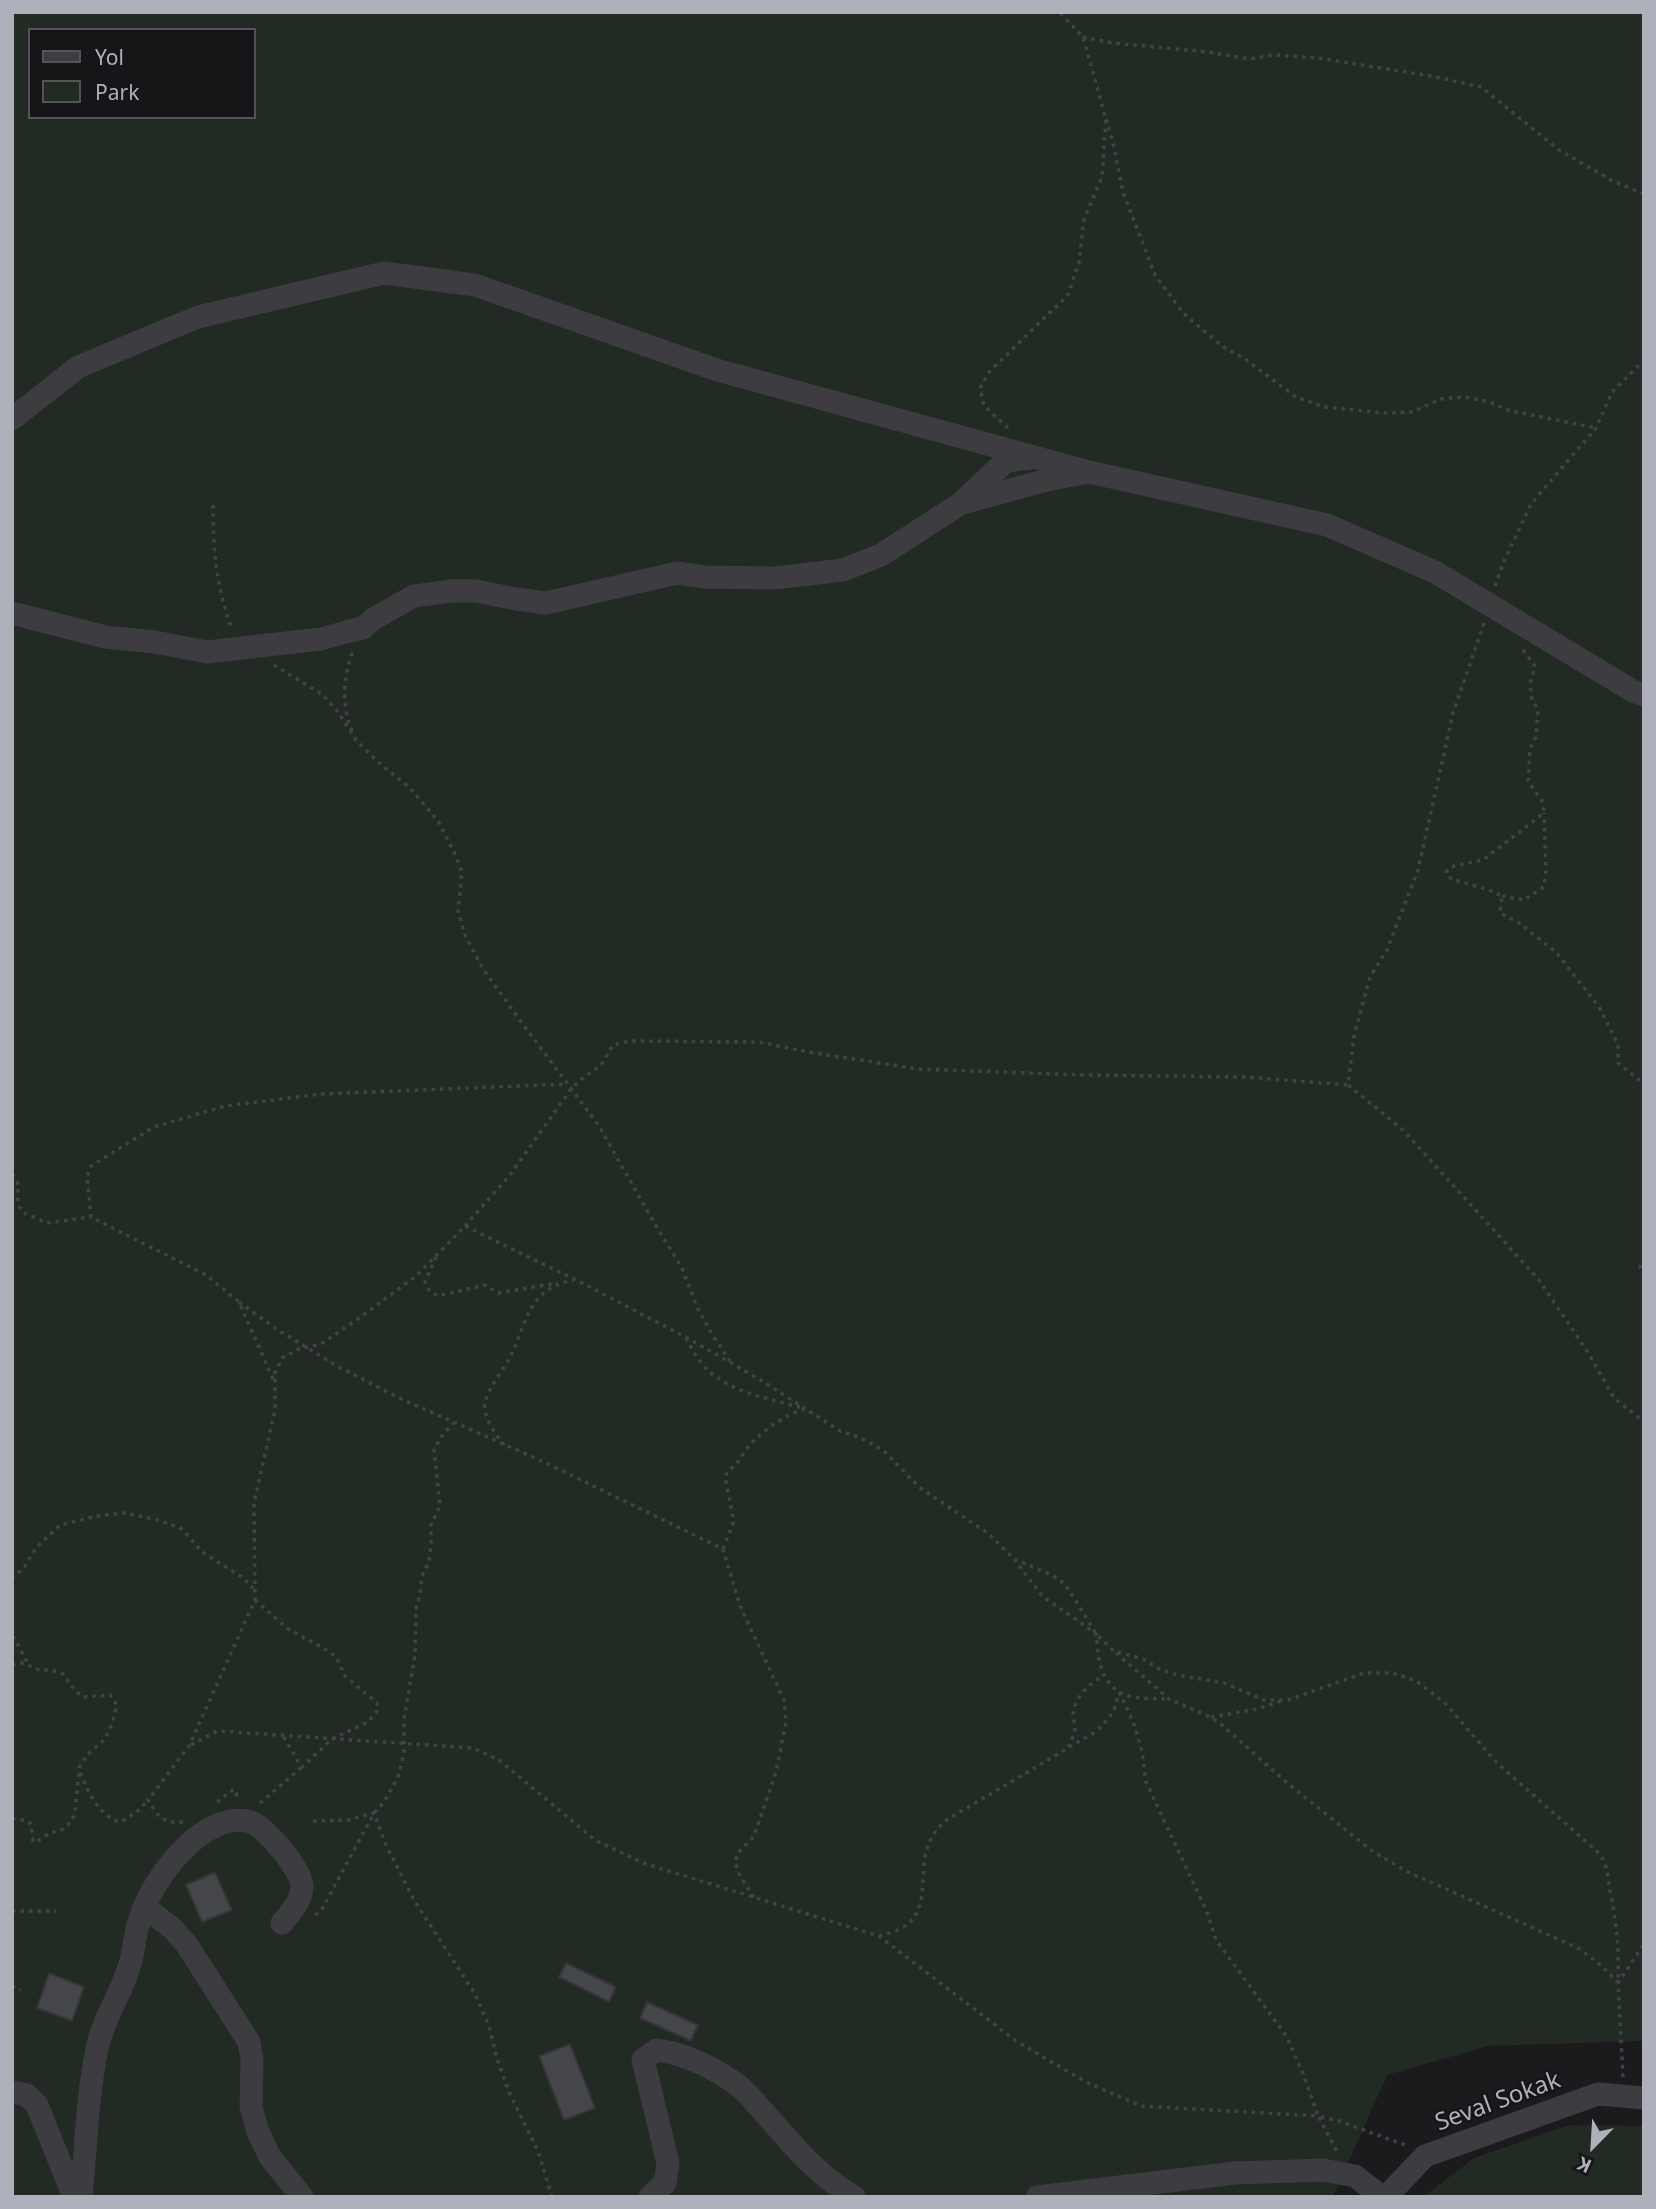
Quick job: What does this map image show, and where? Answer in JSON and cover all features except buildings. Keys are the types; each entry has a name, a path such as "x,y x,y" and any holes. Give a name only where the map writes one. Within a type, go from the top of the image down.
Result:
{"street":[{"path":"12,419 78,367 198,317 384,272 475,285 717,370 1088,472 1327,525 1436,572 1633,691 1644,695"},
{"path":"12,612 105,637 156,642 207,652 321,639 363,628 373,619 414,596 452,591 476,590 546,603 677,573 704,577 775,578 843,570 881,555 960,504 1006,461 1033,457"},
{"path":"960,504 1047,480 1088,472"},
{"path":"81,2197 97,2049 108,2012 128,1972 145,1907 177,1854 190,1842 220,1824 239,1820 252,1822 267,1833 299,1873 303,1886 299,1898 282,1923"},
{"path":"145,1907 173,1929 187,1945 249,2042 252,2059 251,2107 258,2132 270,2157 302,2197"},
{"path":"650,2197 665,2183 668,2163 643,2060 656,2050 676,2053 740,2087 803,2156 836,2186 854,2197"},
{"path":"12,2092 27,2095 37,2105 74,2197"},
{"name":"Seval Sokak","path":"1384,2197 1425,2156 1598,2094 1634,2098"},
{"path":"1037,2197 1235,2172 1322,2169 1355,2176 1384,2197"}],"path":[{"path":"1059,12 1083,37 1113,143 1123,192 1155,275 1183,313 1222,346 1245,359 1296,397 1324,407 1384,413 1412,412 1441,399 1465,397 1490,402 1507,410 1596,428"},
{"path":"1083,37 1249,59 1273,55 1318,58 1481,87 1559,150 1613,181 1644,194"},
{"path":"1009,428 984,405 980,388 989,372 1068,295 1079,262 1084,219 1102,177 1106,119"},
{"path":"1348,1085 1353,1036 1370,977 1387,950 1418,870 1453,713 1482,635 1488,604 1504,561 1531,505 1596,428 1612,392 1644,360"},
{"path":"213,505 213,550 222,603 234,634 247,648 323,695 356,740 377,762 409,787 438,821 456,854 462,872 458,911 465,935 483,969 599,1126 682,1268 697,1307 731,1363"},
{"path":"1516,621 1523,650 1535,666 1530,684 1532,700 1538,709 1536,737 1530,749 1528,781 1542,801 1544,811 1544,887 1524,900 1502,896 1451,879 1446,872 1454,866 1483,860 1544,811"},
{"path":"356,740 345,716 344,684 351,655 363,628"},
{"path":"1502,896 1500,913 1519,923 1556,952 1600,1007 1618,1044 1618,1063 1644,1084"},
{"path":"79,1768 85,1785 99,1807 110,1819 120,1822 137,1812 148,1800 189,1746 254,1600 254,1503 275,1410 275,1373 282,1358 321,1343 416,1276 510,1175 571,1089 601,1065 613,1045 630,1041 759,1042 918,1069 1245,1077 1348,1085 1404,1130 1539,1280 1589,1354 1614,1398 1644,1422"},
{"path":"91,1217 87,1177 91,1166 154,1127 225,1106 321,1094 567,1084"},
{"path":"12,1174 15,1175 20,1188 18,1200 22,1212 47,1223 91,1217 206,1275 275,1328 337,1366 723,1549"},
{"path":"465,1226 686,1338 840,1431 861,1438 884,1451 919,1488 989,1535 1014,1559 1043,1597 1080,1622 1169,1699 1223,1725 1286,1783 1372,1851 1408,1872 1580,1949 1618,1983"},
{"path":"437,1255 425,1282 429,1290 438,1296 485,1285 499,1293 575,1280"},
{"path":"1644,1257 1640,1268 1644,1274"},
{"path":"504,1445 495,1434 485,1403 510,1356 522,1324 539,1296 559,1283"},
{"path":"239,1302 275,1384"},
{"path":"686,1338 709,1371 725,1382 805,1409"},
{"path":"754,1898 735,1862 738,1853 754,1836 776,1772 786,1722 784,1700 740,1606 723,1549 734,1521 725,1477 750,1444 794,1412 805,1409"},
{"path":"306,1922 322,1909 374,1813 384,1802 398,1777 405,1743 404,1719 415,1655 416,1608 422,1576 429,1562 431,1525 440,1506 434,1449 453,1423"},
{"path":"12,1579 25,1566 36,1548 60,1525 124,1513 159,1520 182,1529 202,1552 242,1577 254,1590"},
{"path":"1014,1559 1052,1575 1065,1584 1097,1636 1097,1660 1103,1676 1119,1692 1133,1721 1142,1751 1146,1782 1207,1912 1216,1940 1287,2037 1318,2116 1341,2159 1355,2176"},
{"path":"239,1820 332,1739 368,1722 378,1710 377,1703 345,1676 337,1659 330,1652 288,1629 254,1600"},
{"path":"12,1637 30,1668"},
{"path":"1114,1651 1143,1659 1168,1672 1224,1683 1264,1700 1288,1700"},
{"path":"12,1665 23,1663 38,1671 52,1670 63,1674 83,1697 110,1695 117,1705 112,1724 104,1739 87,1755 79,1768 72,1821 36,1842 33,1841 31,1824 25,1820 12,1819"},
{"path":"1210,1717 1257,1709 1364,1673 1393,1673 1416,1681 1444,1702 1497,1763 1600,1854 1608,1868 1619,1945 1618,1983 1634,2098"},
{"path":"1067,1749 1073,1738 1074,1707 1093,1681 1103,1676"},
{"path":"879,1936 910,1923 920,1908 926,1849 934,1833 945,1821 1095,1732 1108,1721 1117,1704 1119,1692"},
{"path":"1119,1692 1132,1697 1169,1699"},
{"path":"189,1746 217,1731 473,1748 499,1760 595,1840 643,1863 879,1936 1016,2041 1086,2082 1141,2106 1318,2116 1378,2134 1425,2156"},
{"path":"283,1736 300,1769"},
{"path":"212,1806 234,1789 241,1805 239,1820"},
{"path":"148,1800 156,1814 172,1823 187,1821"},
{"path":"313,1821 348,1820 374,1813"},
{"path":"374,1813 385,1843 414,1900 475,1994 489,2025 509,2092 538,2151 552,2197"},
{"path":"12,1910 57,1911"},
{"path":"1618,1983 1644,1944"},
{"path":"12,1986 21,1990"}],"green space":[{"path":"12,12 1644,12 1644,2041 1488,2046 1387,2075 1333,2197 12,2197"},
{"path":"1569,2125 1644,2126 1644,2197 1423,2197 1474,2158"}]}
